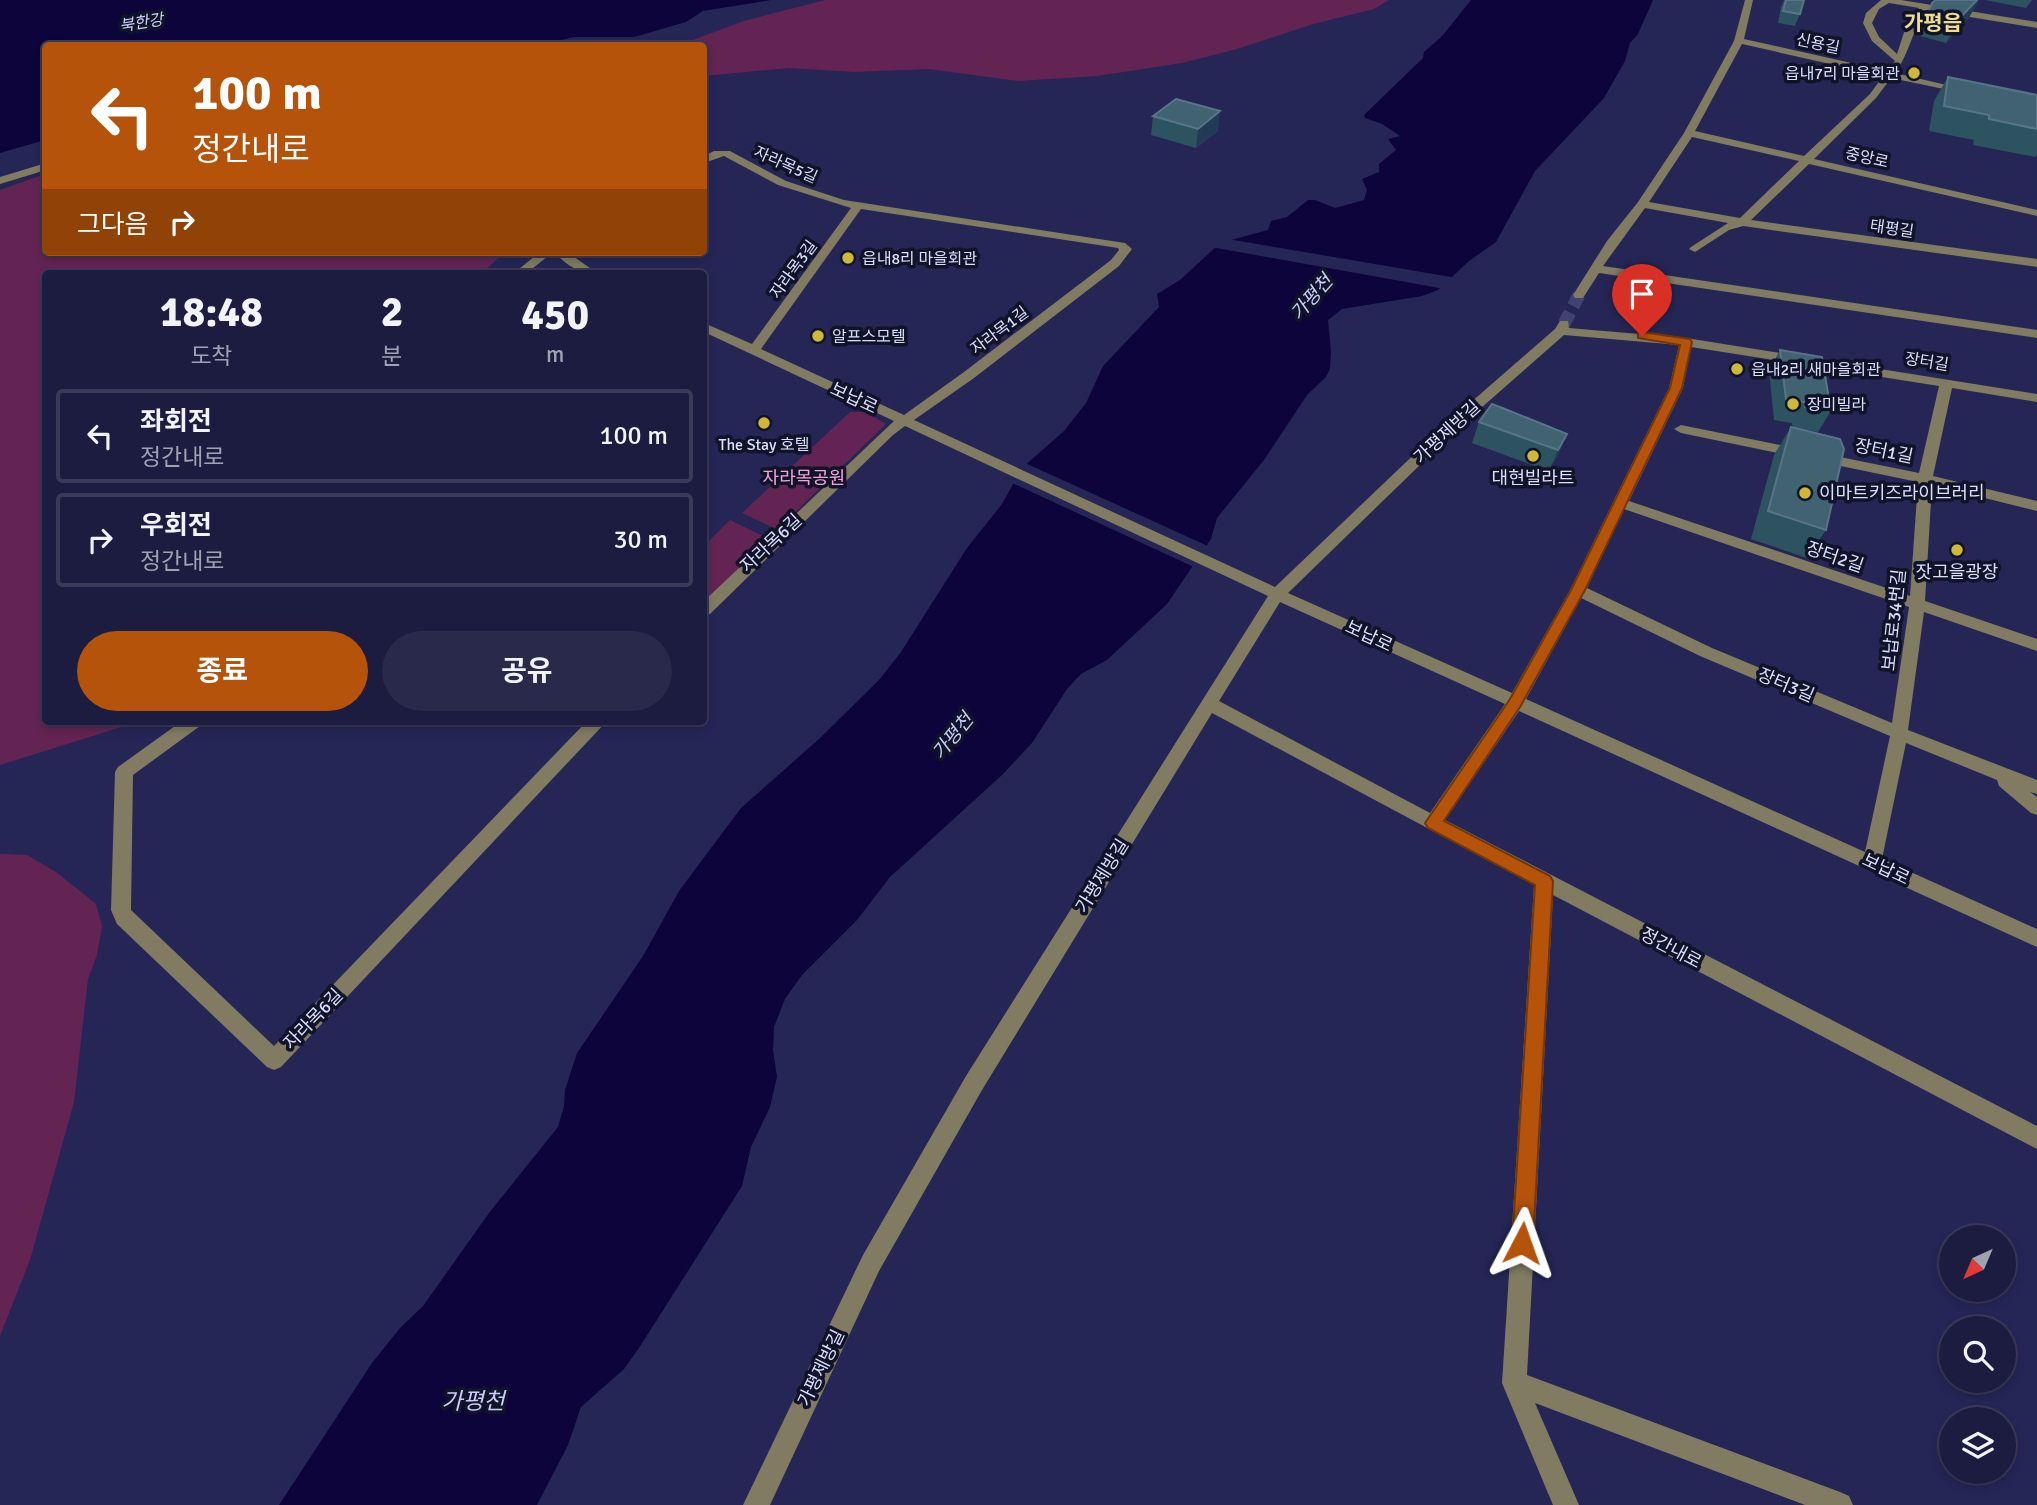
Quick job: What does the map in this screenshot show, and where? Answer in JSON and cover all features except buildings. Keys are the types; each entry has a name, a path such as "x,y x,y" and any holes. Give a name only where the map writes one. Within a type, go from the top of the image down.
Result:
{"street":[{"path":"1579,295 1598,269 1613,241 1642,204 1689,133 1739,41 1749,0"},
{"path":"1900,60 1880,46 1869,28 1868,17 1872,10 1887,0 2037,25"},
{"path":"1695,249 1725,228 1742,222 1873,96 1900,60 1912,23 1924,7"},
{"name":"신용길","path":"1739,41 1970,93"},
{"name":"중앙로","path":"1689,133 2037,213"},
{"name":"자라목5길","path":"707,158 714,154 726,153 782,183 858,206 1121,245 1126,251 1115,263"},
{"path":"0,181 42,167"},
{"name":"태평길","path":"1642,204 1742,222 2037,263"},
{"name":"자라목3길","path":"754,351 858,206"},
{"path":"524,270 542,256"},
{"path":"564,256 586,270"},
{"name":"자라목1길","path":"902,421 969,375 1115,263"},
{"path":"1598,269 2037,334"},
{"name":"보납로","path":"707,328 920,430 1277,594 2037,938"},
{"name":"가평제방길","path":"756,1505 871,1264 974,1083 1277,594 1451,427 1563,328 1619,332 1686,342"},
{"path":"1433,823 1515,703 1578,590 1676,388 1686,342"},
{"name":"장터길","path":"1686,342 2037,398"},
{"name":"보납로34번길","path":"1872,862 1899,733 1917,606 1925,479 1947,382"},
{"name":"자라목6길","path":"707,608 778,536 902,421"},
{"name":"장터1길","path":"1681,429 1925,479 2037,506"},
{"name":"장터2길","path":"1621,503 2037,645"},
{"name":"장터3길","path":"1578,590 1706,652 1997,774 2037,788"},
{"name":"정간내로","path":"1208,704 2037,1138"},
{"name":"자라목6길","path":"189,725 124,772 121,910 124,918 274,1059 594,725"},
{"name":"장터3길","path":"1997,774 2037,808"},
{"path":"1544,881 1514,1383 1566,1505"},
{"path":"1514,1383 1840,1505"}],"green space":[{"path":"825,0 1389,0 1374,9 1182,63 1097,76 1018,81 929,69 855,72 788,68 707,76 707,42 687,42 744,21"},
{"path":"42,175 42,256 501,256 485,270 42,270 42,725 128,725 0,765 0,190"},
{"name":"자라목공원","path":"850,412 866,412 886,424 779,528 742,513"},
{"path":"730,520 767,538 707,602 707,543"},
{"path":"0,854 27,855 56,872 96,904 102,926 97,955 88,979 74,1102 30,1260 0,1336"}],"water":[{"name":"북한강","path":"0,0 771,0 703,11 686,22 634,37 574,37 553,42 42,42 42,141 0,153"},
{"name":"가평천","path":"1471,0 1653,0 1638,34 1630,43 1625,61 1604,98 1535,171 1496,242 1469,261 1438,290 1422,296 1342,309 1328,320 1331,352 1330,369 1326,377 1307,395 1264,460 1217,518 1211,539 1167,604 1107,660 1081,674 1067,689 1032,743 1002,775 890,877 857,920 802,975 785,999 774,1027 773,1050 777,1077 770,1107 751,1147 742,1186 624,1369 581,1407 568,1445 537,1505 279,1505 372,1363 400,1328 423,1306 489,1213 558,1127 565,1090 577,1053 643,956 679,891 741,808 819,739 879,680 901,652 967,548 1002,504 1022,468 1064,431 1086,403 1103,366 1159,307 1157,294 1180,280 1220,243 1268,230 1271,221 1287,217 1308,200 1335,208 1364,200 1367,190 1362,179 1379,172 1379,164 1396,150 1388,139 1400,136 1364,115 1423,58 1424,52 1443,35"}],"pier":[{"path":"1222,238 1457,278 1445,289 1211,247"},
{"path":"1023,462 1210,547 1196,568 1010,482"}],"tunnel":[{"path":"1564,324 1579,295"}],"place":[{"name":"읍내7리 마을회관","path":"1914,73"},
{"name":"읍내8리 마을회관","path":"848,258"},
{"name":"알프스모텔","path":"818,336"},
{"name":"읍내2리 새마을회관","path":"1737,369"},
{"name":"장미빌라","path":"1793,404"},
{"name":"The Stay 호텔","path":"764,423"},
{"name":"대현빌라트","path":"1533,456"},
{"name":"이마트키즈라이브러리","path":"1805,493"},
{"name":"잣고을광장","path":"1957,550"}],"district":[{"name":"가평읍","path":"1933,23"}],"route":[{"path":"1522,1243 1544,881 1433,823 1515,703 1578,590 1676,388 1686,342 1642,336"}]}
